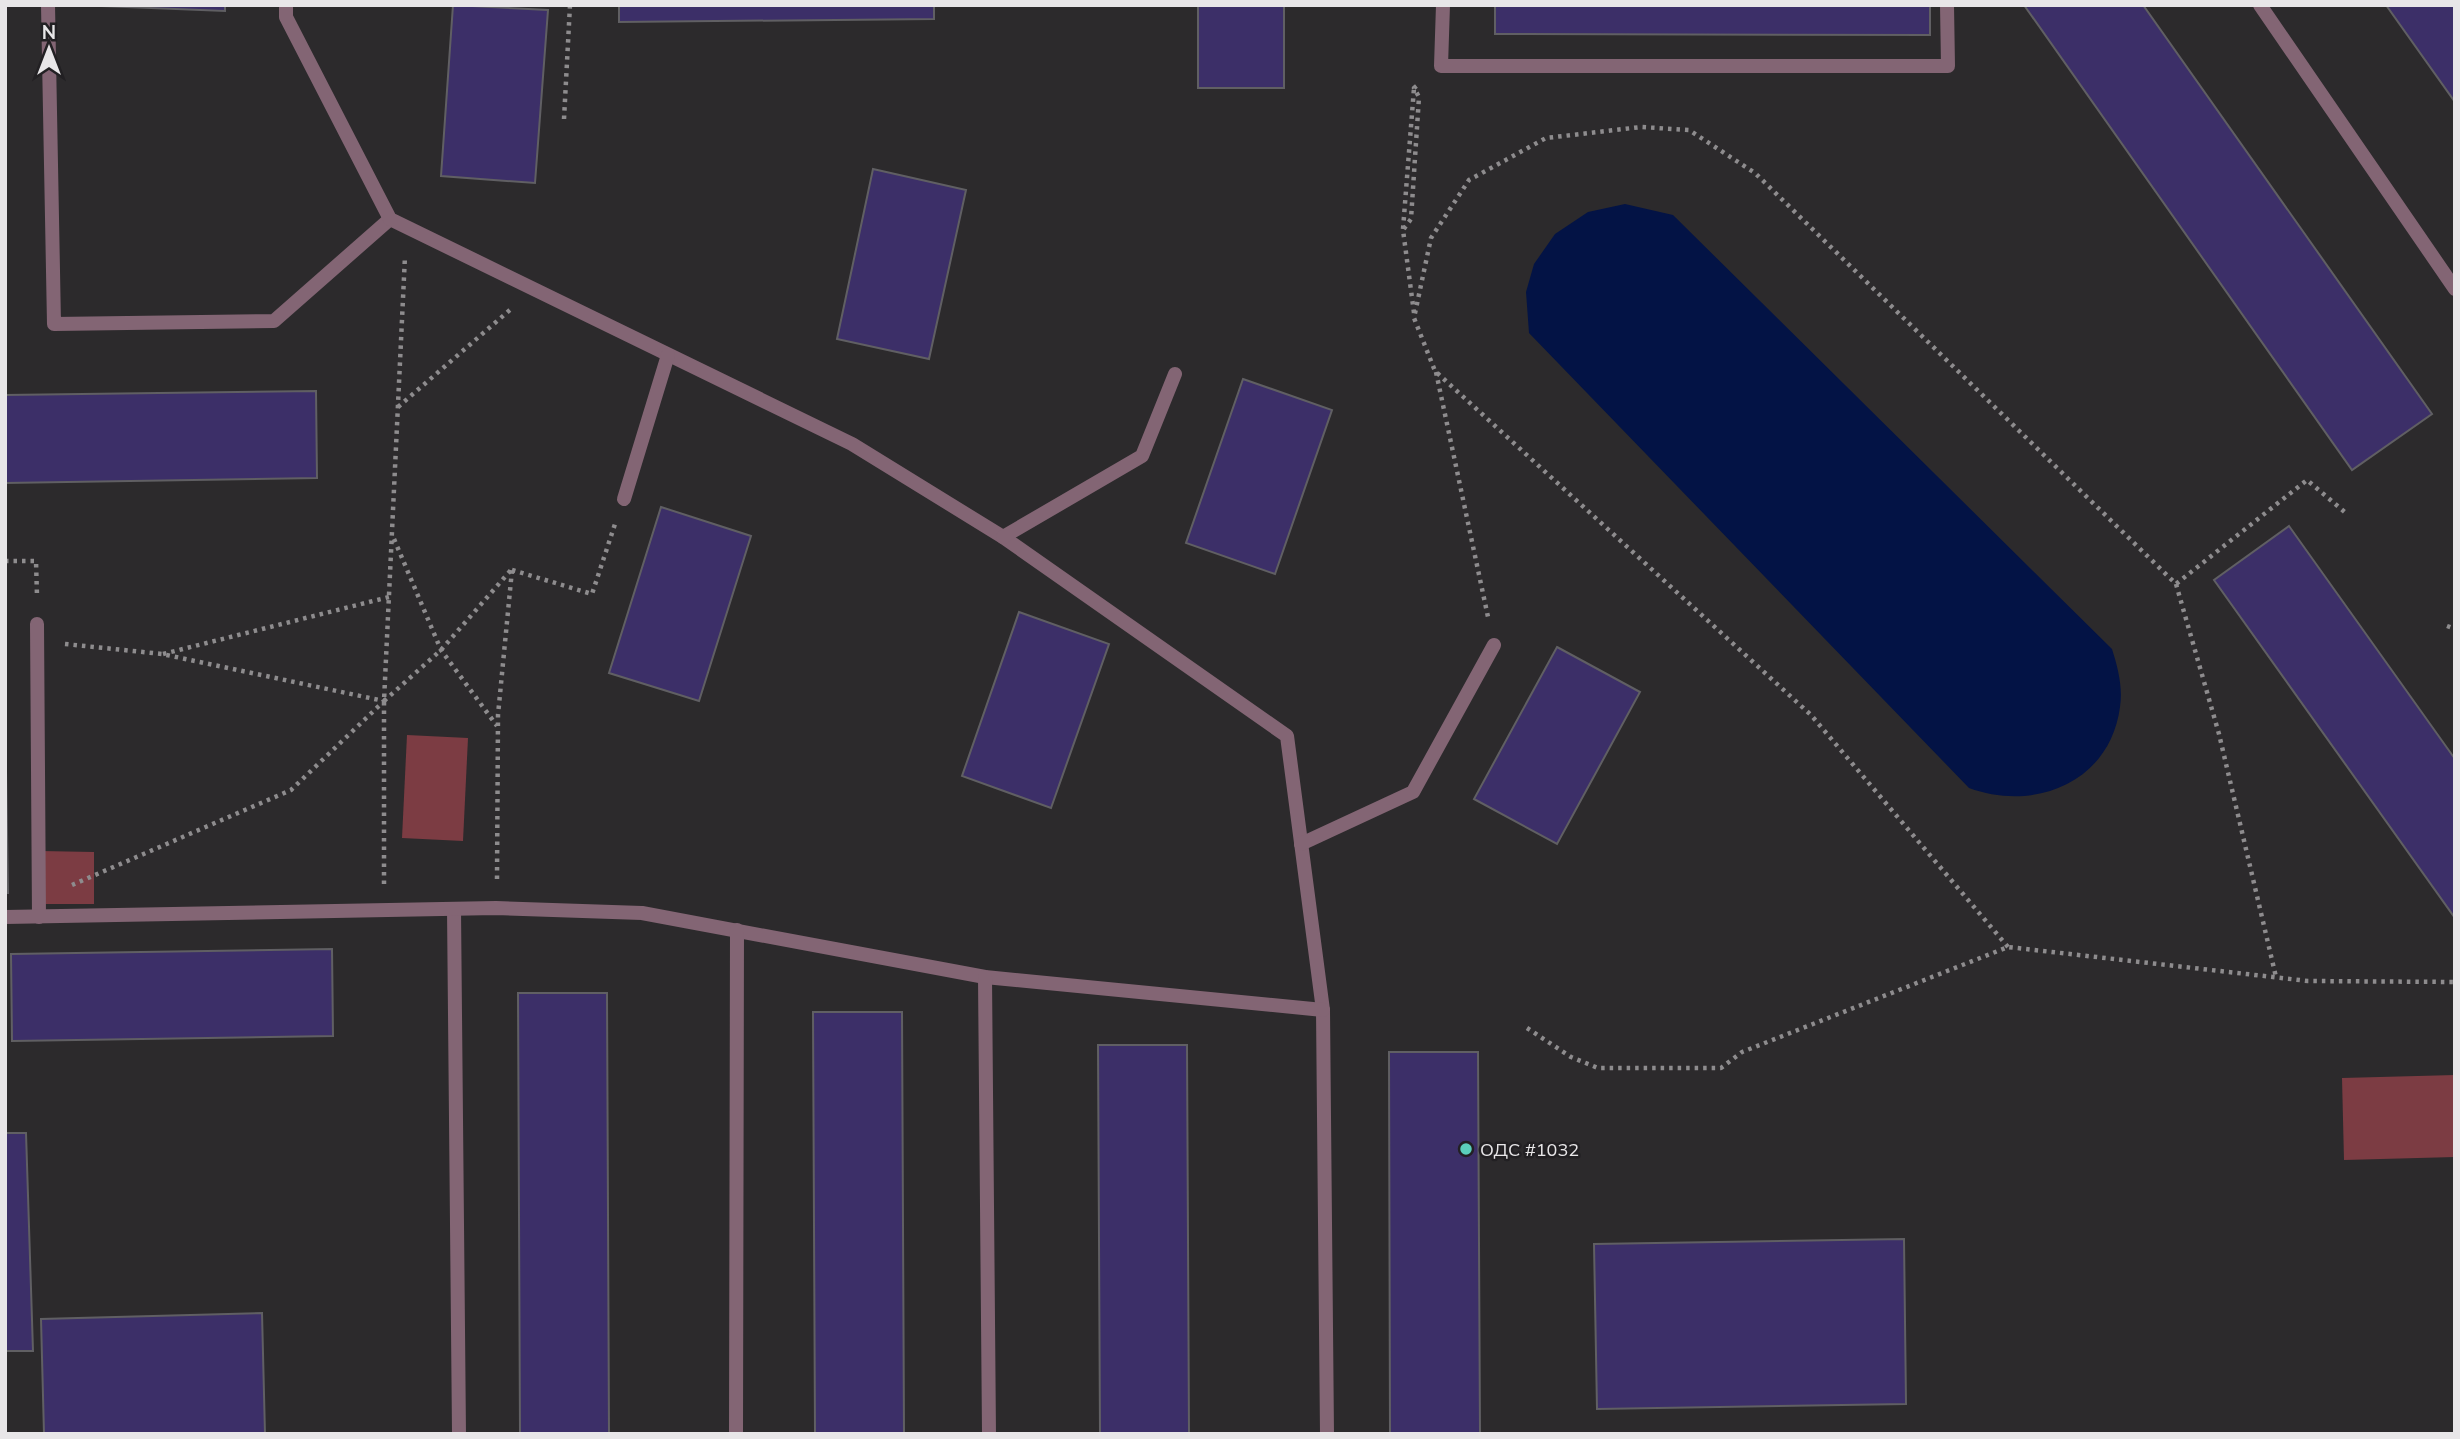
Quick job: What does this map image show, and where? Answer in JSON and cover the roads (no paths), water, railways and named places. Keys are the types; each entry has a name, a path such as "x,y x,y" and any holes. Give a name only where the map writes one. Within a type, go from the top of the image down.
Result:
{"lane":[{"path":"48,5 54,324 274,321 390,219"},
{"path":"286,5 286,17 390,219 852,444 1003,537 1287,736 1323,1010 1327,1434"},
{"path":"1443,5 1441,66 1948,66 1947,5"},
{"path":"2260,5 2455,289"},
{"path":"624,499 668,355"},
{"path":"1003,537 1142,456 1175,374"},
{"path":"37,624 39,917"},
{"path":"1301,844 1413,792 1494,645"},
{"path":"5,917 496,908 642,913 985,977 1323,1010"},
{"path":"454,909 458,1434"},
{"path":"736,1434 737,930"},
{"path":"985,977 989,1434"}],"place":[{"name":"ОДС #1032","path":"1466,1149"}]}
